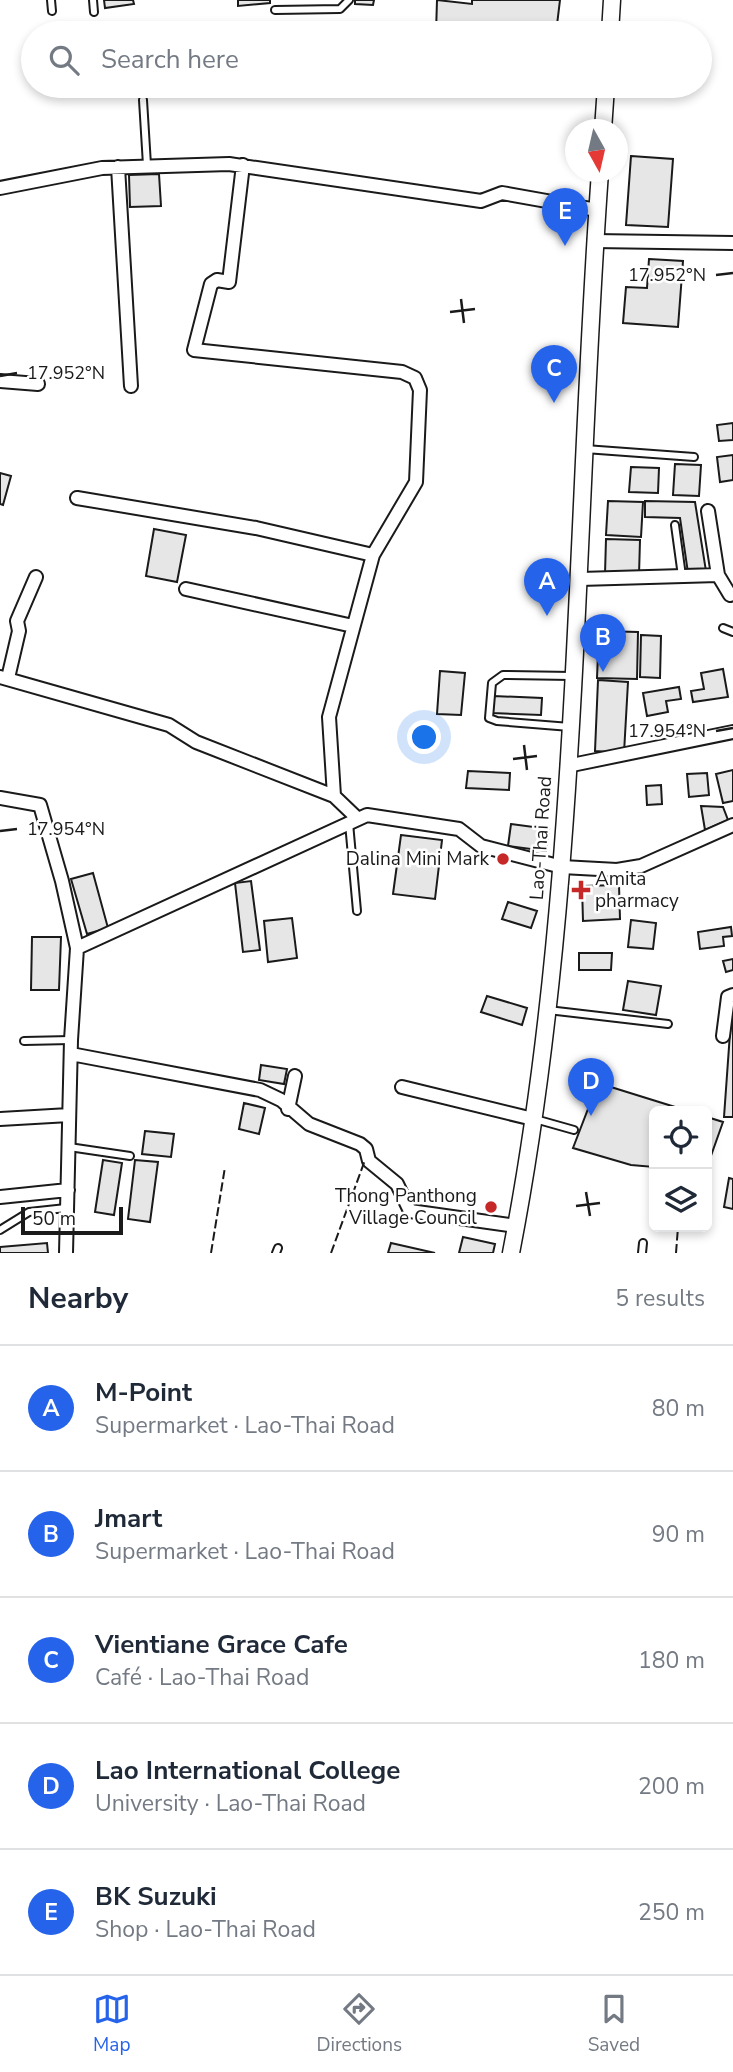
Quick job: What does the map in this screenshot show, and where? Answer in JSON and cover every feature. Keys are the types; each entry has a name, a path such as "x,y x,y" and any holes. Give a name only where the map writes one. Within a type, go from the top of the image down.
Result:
{"street":[{"path":"611,21 612,0"},
{"path":"604,119 605,98"},
{"path":"243,165 229,282 217,280 211,285 194,349 402,372 415,378 420,390 416,482 373,555 328,717 334,796"},
{"path":"0,188 118,167 243,165 481,201 502,193 597,210"},
{"path":"118,167 131,386"},
{"name":"Lao-Thai Road","path":"511,1253 533,1119 562,867 580,579 583,449 599,182"},
{"path":"594,241 733,243"},
{"path":"0,382 38,384"},
{"path":"77,498 256,528 373,555"},
{"path":"708,511 718,575 730,595"},
{"path":"580,579 718,575"},
{"path":"36,577 17,621 19,631 4,677 71,699 169,725 196,742 334,796 353,820"},
{"path":"186,589 354,626"},
{"path":"568,766 733,732"},
{"path":"0,798 40,805 62,881 77,948 71,1040 66,1253"},
{"path":"77,948 367,815 459,829 481,846 562,867 617,870 641,866 733,825"},
{"path":"723,1036 728,998 733,995"},
{"path":"71,1054 260,1090 281,1100 288,1109 309,1124 360,1144 374,1167 397,1184 410,1211 516,1226"},
{"path":"288,1109 295,1076"},
{"path":"402,1087 533,1119"},
{"path":"0,1119 69,1115"},
{"path":"0,1197 68,1190"}],"lane":[{"path":"51,0 52,11"},
{"path":"93,0 94,12"},
{"path":"275,10 340,9 349,0"},
{"path":"143,100 147,165"},
{"path":"583,449 694,457"},
{"path":"675,526 682,576"},
{"path":"723,628 733,632"},
{"path":"570,727 497,722 489,718 489,706 492,683 503,675 572,676"},
{"path":"353,820 357,911"},
{"path":"546,1010 668,1024"},
{"path":"24,1041 71,1040"},
{"path":"533,1119 574,1130"},
{"path":"69,1147 130,1156"},
{"path":"0,1230 29,1212 68,1208"},
{"path":"642,1253 643,1243"}],"building":[{"path":"104,0 133,0 134,4 105,8"},
{"path":"238,0 270,0 270,3 238,6"},
{"path":"355,0 374,0 373,5 355,4"},
{"path":"437,0 472,4 472,0 560,0 557,21 436,21"},
{"path":"631,156 673,159 668,227 626,225"},
{"path":"159,174 161,206 130,207 129,175"},
{"path":"649,259 683,261 678,327 623,323 626,287 647,288"},
{"path":"733,423 733,440 719,441 717,425"},
{"path":"733,455 733,480 720,482 717,457"},
{"path":"675,464 701,465 699,496 673,495"},
{"path":"631,467 659,468 658,493 629,492"},
{"path":"0,473 11,476 3,505 0,504"},
{"path":"608,501 643,502 641,537 606,535"},
{"path":"645,501 695,502 706,571 688,573 680,518 645,517"},
{"path":"154,529 186,535 177,582 146,576"},
{"path":"606,539 640,540 639,575 605,574"},
{"path":"599,631 638,632 637,679 597,678"},
{"path":"641,635 661,636 660,678 640,677"},
{"path":"723,669 728,697 693,702 691,691 704,689 701,673"},
{"path":"440,671 465,673 461,715 437,714"},
{"path":"598,680 628,682 624,753 595,751"},
{"path":"679,687 681,699 666,701 668,712 647,716 643,693"},
{"path":"493,696 542,698 541,715 492,713"},
{"path":"733,770 733,801 723,803 716,774"},
{"path":"468,771 510,773 509,790 466,788"},
{"path":"707,773 709,795 689,797 687,774"},
{"path":"661,785 662,804 647,805 646,786"},
{"path":"701,806 723,807 728,820 705,830"},
{"path":"511,824 549,829 546,851 508,846"},
{"path":"401,835 442,840 435,899 393,894"},
{"path":"93,873 108,928 87,934 71,879"},
{"path":"251,881 260,950 243,952 235,883"},
{"path":"619,885 620,919 583,921 582,886"},
{"path":"508,902 537,911 531,928 502,919"},
{"path":"292,918 297,958 268,962 264,921"},
{"path":"631,920 656,923 653,949 628,947"},
{"path":"731,927 732,936 723,937 724,946 700,949 698,932"},
{"path":"32,937 61,937 59,990 31,990"},
{"path":"579,953 612,953 611,970 579,970"},
{"path":"733,959 733,970 726,972 723,961"},
{"path":"628,981 661,986 656,1015 623,1010"},
{"path":"487,996 527,1008 522,1025 481,1012"},
{"path":"731,1019 733,1117 724,1117"},
{"path":"261,1065 287,1069 284,1084 259,1080"},
{"path":"598,1083 672,1106 649,1106 649,1167 631,1165 573,1148"},
{"path":"244,1103 265,1108 259,1134 239,1129"},
{"path":"712,1119 723,1122 712,1153"},
{"path":"145,1131 174,1134 171,1157 142,1154"},
{"path":"103,1160 122,1163 114,1215 95,1212"},
{"path":"135,1160 158,1162 150,1222 128,1219"},
{"path":"729,1178 733,1179 733,1209 724,1207"},
{"path":"463,1237 495,1244 493,1253 459,1253"},
{"path":"47,1243 48,1253 0,1253 0,1247"},
{"path":"391,1243 435,1253 388,1253"}],"fence":[{"path":"331,1253 365,1160"},
{"path":"211,1253 225,1167"},
{"path":"676,1253 678,1232"}],"place":[{"name":"BK Suzuki","path":"565,246"},
{"name":"Vientiane Grace Cafe","path":"554,403"},
{"name":"M-Point","path":"547,616"},
{"name":"Jmart","path":"603,672"},
{"name":"Dalina Mini Mark","path":"503,859"},
{"name":"Amita pharmacy","path":"581,890"},
{"name":"Lao International College","path":"591,1116"},
{"name":"Thong Panthong Village Council","path":"491,1207"}]}
